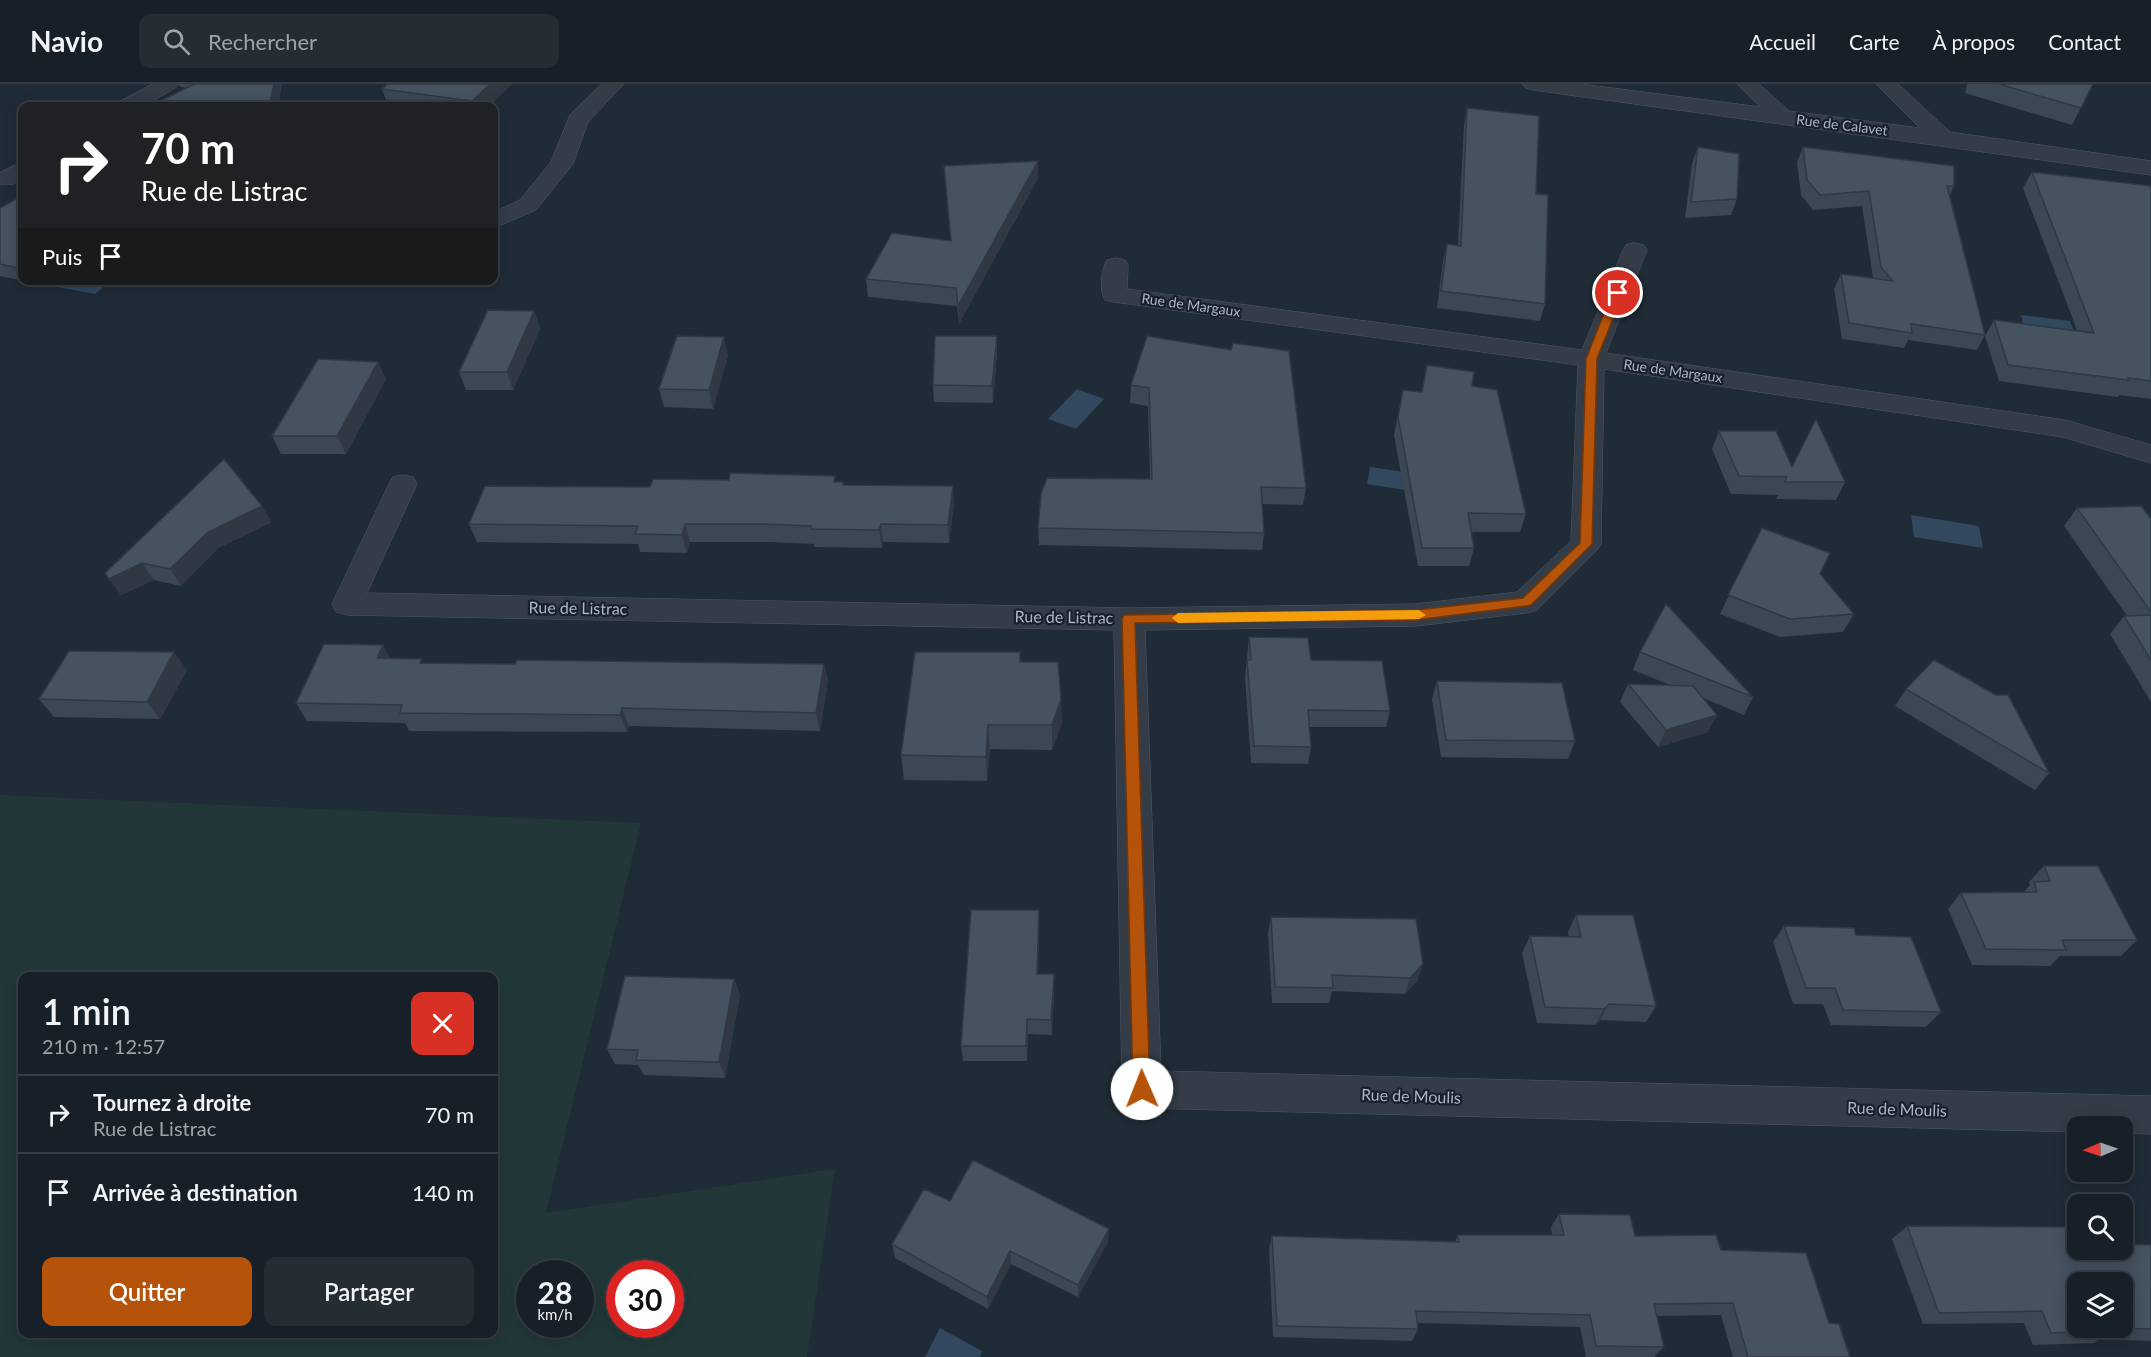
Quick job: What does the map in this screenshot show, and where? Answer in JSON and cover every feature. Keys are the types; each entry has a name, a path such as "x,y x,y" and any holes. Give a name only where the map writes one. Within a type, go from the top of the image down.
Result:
{"street":[{"path":"136,102 168,84"},
{"path":"498,219 528,205 562,164 578,120 614,84"},
{"name":"Rue de Calavet","path":"1533,84 2151,168"},
{"path":"1747,84 1784,118"},
{"path":"1886,84 1943,138"},
{"name":"Rue de Listrac","path":"403,484 347,604 1129,619 1416,615 1527,602 1586,544 1591,359 1635,250"},
{"name":"Rue de Margaux","path":"1116,265 1114,295 1591,359 2065,429 2151,454"},
{"name":"Rue de Moulis","path":"1129,619 1142,1089 2151,1115"}],"green space":[{"path":"0,795 641,823 546,1213 835,1169 807,1357 0,1357"}],"water":[{"path":"47,285 106,285 95,294"},
{"path":"2021,315 2070,321 2075,334 2024,328"},
{"path":"1077,389 1104,399 1076,429 1048,419"},
{"path":"1370,467 1432,476 1430,494 1367,484"},
{"path":"1911,515 1979,526 1983,548 1914,537"},
{"path":"940,1328 982,1351 980,1357 925,1357"}],"building":[{"path":"194,84 274,84 270,102 159,102"},
{"path":"388,84 490,84 472,101 382,89"},
{"path":"1999,84 2093,84 2081,108"},
{"path":"1467,108 1539,116 1536,194 1548,195 1545,304 1441,291 1447,244 1461,246"},
{"path":"1698,147 1739,154 1737,199 1691,202"},
{"path":"1803,147 1954,166 1954,186 1947,186 1985,335 1911,324 1912,333 1849,323 1841,274 1893,281 1881,267 1869,191 1820,195 1807,180"},
{"path":"1038,161 958,306 956,288 866,279 892,233 951,241 944,166"},
{"path":"2032,172 2151,186 2151,381 2008,365 1994,320 2094,333"},
{"path":"18,198 18,268 0,264 0,208"},
{"path":"488,310 534,311 507,372 459,372"},
{"path":"677,336 724,337 709,390 659,389"},
{"path":"935,336 997,336 992,386 933,385"},
{"path":"1147,336 1231,350 1233,343 1289,351 1306,488 1261,487 1264,533 1038,528 1041,494 1047,478 1152,479 1149,388 1131,385"},
{"path":"318,359 378,362 337,436 272,436"},
{"path":"1427,365 1474,372 1472,386 1497,390 1526,514 1468,513 1474,548 1422,548 1398,417 1403,390 1422,392"},
{"path":"1816,419 1845,482 1785,482 1787,477 1739,476 1719,431 1776,431 1792,467"},
{"path":"224,459 262,506 208,532 170,569 142,563 109,579 105,573"},
{"path":"730,473 835,476 834,482 843,482 843,485 953,486 948,525 881,524 879,530 811,529 811,526 765,524 685,524 682,535 635,534 638,526 469,524 485,486 650,487 653,479 729,480"},
{"path":"2141,506 2151,519 2151,612 2077,508"},
{"path":"1762,528 1830,553 1820,574 1854,614 1790,619 1728,595"},
{"path":"1666,604 1753,697 1640,652"},
{"path":"2151,615 2151,660 2124,616"},
{"path":"1249,637 1308,638 1311,660 1382,661 1390,711 1308,710 1311,747 1254,746 1247,660 1251,660"},
{"path":"324,644 383,645 377,658 422,659 420,663 515,664 517,660 824,664 816,713 622,708 620,715 400,713 402,705 296,703"},
{"path":"69,651 174,652 147,702 39,699"},
{"path":"915,652 1020,652 1020,662 1058,662 1061,699 1052,725 988,725 986,757 901,755"},
{"path":"1934,660 1996,695 2008,695 2049,773 1906,689"},
{"path":"1437,681 1562,683 1575,741 1446,740"},
{"path":"1628,684 1693,686 1717,715 1666,730"},
{"path":"2044,866 2098,866 2137,940 2062,940 2066,950 1986,949 1961,893 2037,892 2034,882 2050,881"},
{"path":"971,910 1039,910 1037,974 1054,974 1051,1020 1027,1019 1026,1046 961,1046"},
{"path":"1576,915 1633,915 1656,1006 1609,1004 1604,1009 1545,1007 1530,936 1581,937"},
{"path":"1271,917 1416,919 1423,964 1410,978 1332,975 1333,988 1275,987"},
{"path":"1784,926 1854,928 1856,935 1911,937 1941,1012 1843,1010 1835,988 1806,988"},
{"path":"625,976 734,979 719,1062 636,1060 638,1050 607,1049"},
{"path":"973,1160 1109,1229 1078,1285 1010,1251 987,1297 892,1244 924,1189 950,1201"},
{"path":"1559,1214 1630,1215 1635,1236 1716,1235 1721,1250 1806,1253 1829,1323 1839,1324 1850,1357 1748,1357 1733,1303 1654,1304 1664,1347 1596,1346 1590,1315 1416,1311 1418,1329 1277,1326 1272,1236 1459,1242 1458,1235 1564,1235"},
{"path":"1907,1226 2067,1227 2067,1260 2133,1260 2133,1244 2151,1245 2151,1329 2133,1328 2133,1272 2067,1272 2067,1332 2051,1333 2042,1311 1939,1313"}],"slow traffic":[{"path":"1178,618 1419,615"}],"route":[{"path":"1142,1089 1129,619 1416,615 1527,602 1586,544 1591,359 1618,293"}]}
